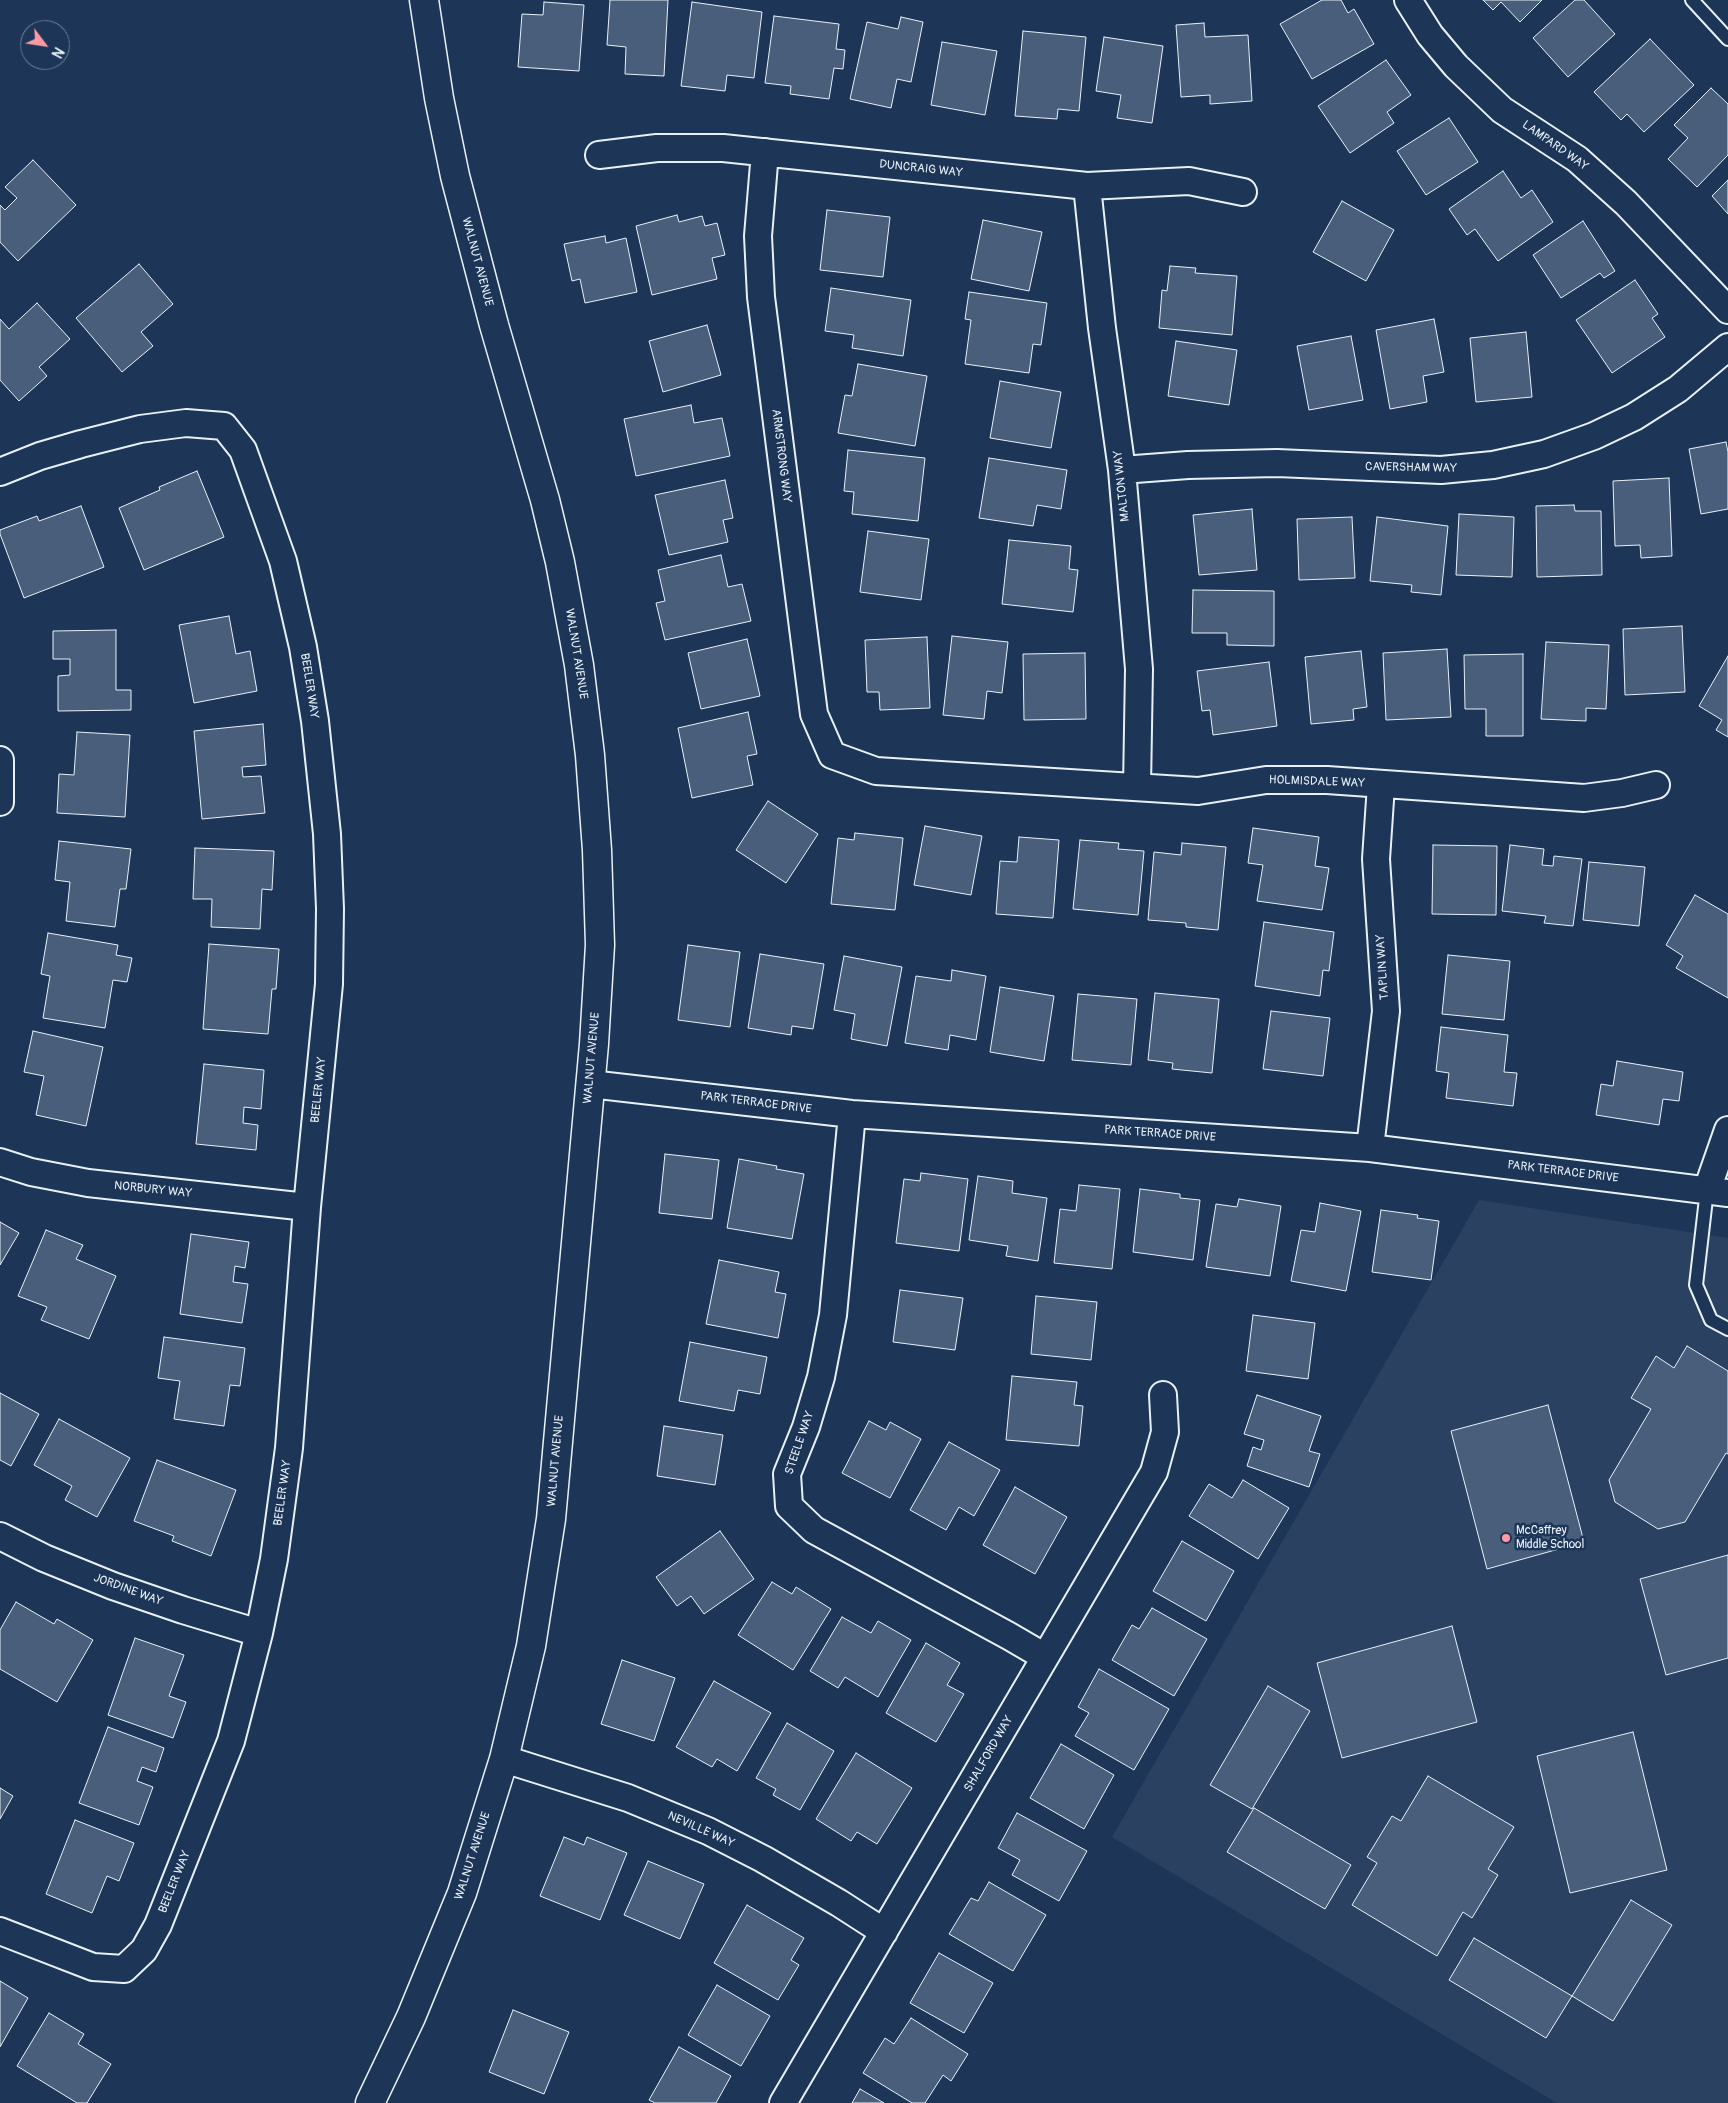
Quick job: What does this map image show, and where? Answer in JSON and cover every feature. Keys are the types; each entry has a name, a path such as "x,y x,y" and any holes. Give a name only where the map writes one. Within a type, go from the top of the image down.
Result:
{"street":[{"name":"WALNUT AVENUE","path":"370,2103 411,2018 462,1893 504,1759 531,1646 551,1519 595,1034 599,926 597,850 590,754 579,665 560,562 546,500 494,325 455,176 439,98 424,0"},
{"name":"LAMPARD WAY","path":"1408,0 1430,35 1456,66 1502,110 1577,159 1619,197 1728,310"},
{"name":"DUNCRAIG WAY","path":"598,155 657,148 723,148 1087,186 1189,180 1243,192"},
{"name":"ARMSTRONG WAY","path":"765,152 758,236 761,297 814,714 832,755"},
{"name":"MALTON WAY","path":"1087,186 1102,328 1122,470 1139,669 1136,788"},
{"name":"CAVERSHAM WAY","path":"1122,470 1188,465 1277,464 1441,470 1493,465 1544,454 1594,436 1634,417 1678,388 1728,348"},
{"name":"BEELER WAY","path":"0,472 40,456 81,444 140,429 186,423 224,426 243,450 283,561 303,647 315,721 326,834 330,909 329,984 307,1207 289,1448 274,1559 259,1633 231,1741 158,1925 144,1950 124,1969 93,1967 0,1932"},
{"name":"HOLMISDALE WAY","path":"832,755 876,771 1198,791 1266,780 1327,780 1584,798 1622,794 1656,785"},
{"path":"0,760 0,802"},
{"name":"TAPLIN WAY","path":"1370,1148 1386,1012 1376,859 1381,784"},
{"name":"PARK TERRACE DRIVE","path":"590,1084 852,1114 1370,1148 1718,1191"},
{"name":"STEELE WAY","path":"852,1114 833,1315 821,1377 806,1427 787,1474 789,1506 814,1530 1045,1657"},
{"path":"1718,1191 1728,1130"},
{"name":"NORBURY WAY","path":"0,1162 31,1172 88,1183 307,1207"},
{"name":"SHALFORD WAY","path":"783,2103 1154,1472 1165,1432 1163,1395"},
{"name":"JORDINE WAY","path":"0,1536 44,1558 113,1586 259,1633"},
{"name":"NEVILLE WAY","path":"504,1759 628,1798 708,1831 763,1859 839,1903 884,1932"}],"lane":[{"path":"1692,0 1728,39"},
{"path":"1718,1191 1696,1285 1711,1320 1728,1330"}],"shaded area":[{"name":"McCaffrey Middle School","path":"1479,1200 1728,1238 1728,2103 1557,2103 1112,1837"}],"building":[{"path":"610,0 668,0 664,76 625,74 626,47 607,45"},
{"path":"1322,0 1341,0 1348,13 1354,9 1374,44 1312,79 1280,24"},
{"path":"1483,0 1542,0 1520,22 1501,2 1493,10"},
{"path":"1575,0 1584,0 1615,34 1568,77 1533,38"},
{"path":"544,2 584,5 579,71 518,67 522,14 543,15"},
{"path":"692,2 762,12 754,78 727,75 725,91 681,86"},
{"path":"774,16 839,24 836,49 845,50 843,69 834,68 829,99 790,94 791,86 765,83"},
{"path":"901,17 923,22 911,82 897,79 891,108 850,99 867,22 898,29"},
{"path":"1204,23 1205,37 1248,35 1252,101 1210,104 1210,95 1181,97 1176,25"},
{"path":"1023,31 1086,37 1079,111 1058,109 1057,119 1015,116"},
{"path":"1104,37 1163,46 1152,123 1117,118 1121,95 1096,91"},
{"path":"1650,39 1694,85 1644,132 1627,114 1621,120 1594,92"},
{"path":"942,42 997,51 985,115 931,105"},
{"path":"1386,60 1411,95 1387,112 1394,123 1350,153 1318,106"},
{"path":"1711,88 1728,104 1728,155 1697,187 1668,159 1688,138 1674,125"},
{"path":"1449,118 1478,162 1426,195 1397,151"},
{"path":"33,160 76,205 18,261 0,242 0,205 5,210 17,198 5,187"},
{"path":"1503,171 1521,198 1532,190 1553,222 1498,261 1475,229 1467,235 1449,209"},
{"path":"1728,180 1728,214 1712,196"},
{"path":"1342,201 1394,230 1366,281 1313,252"},
{"path":"827,210 890,217 883,277 820,270"},
{"path":"677,215 679,222 702,216 705,226 717,223 725,255 712,258 717,279 652,295 636,226"},
{"path":"983,220 1042,232 1029,291 971,279"},
{"path":"1583,221 1615,271 1604,278 1600,273 1561,298 1533,255"},
{"path":"605,236 606,243 626,238 637,292 585,303 580,279 572,281 564,244"},
{"path":"139,264 173,304 141,332 153,346 122,372 76,318"},
{"path":"1170,266 1196,268 1195,273 1237,276 1232,335 1159,328 1162,290 1167,291"},
{"path":"1635,280 1658,314 1652,318 1665,337 1612,373 1576,320"},
{"path":"831,288 911,300 903,356 852,348 854,335 825,331"},
{"path":"969,292 1047,303 1041,345 1033,344 1029,373 965,364 971,320 965,319"},
{"path":"37,303 70,339 39,367 47,376 19,401 0,380 0,319 9,329"},
{"path":"1434,319 1444,372 1423,376 1427,402 1390,409 1376,330"},
{"path":"707,325 721,375 663,392 649,341"},
{"path":"1526,332 1532,397 1476,402 1470,338"},
{"path":"1351,336 1363,400 1309,410 1297,346"},
{"path":"1176,341 1237,350 1229,405 1168,396"},
{"path":"858,364 927,376 915,446 838,433 845,395 852,396"},
{"path":"1000,381 1061,392 1051,448 990,438"},
{"path":"691,405 694,423 722,418 730,456 636,476 624,419"},
{"path":"1726,442 1728,452 1728,509 1701,514 1689,449"},
{"path":"848,450 925,458 918,521 852,514 854,492 844,491"},
{"path":"989,458 1067,470 1061,509 1037,505 1033,526 979,518"},
{"path":"197,471 224,537 144,570 119,508 160,490 159,487"},
{"path":"1669,478 1672,556 1641,558 1640,545 1615,546 1613,481"},
{"path":"725,480 733,518 723,520 728,542 669,555 655,495"},
{"path":"1574,505 1575,511 1601,511 1602,575 1537,577 1536,506"},
{"path":"81,506 104,567 24,598 0,530 37,516 39,521"},
{"path":"1252,509 1257,570 1199,575 1193,515"},
{"path":"1459,514 1514,517 1512,577 1456,575"},
{"path":"1352,517 1355,578 1299,580 1297,519"},
{"path":"1377,517 1448,526 1441,595 1411,592 1412,585 1370,581"},
{"path":"868,531 929,539 921,600 860,592"},
{"path":"1009,540 1071,546 1069,569 1078,570 1073,612 1002,604"},
{"path":"721,555 728,587 742,584 751,621 665,640 656,603 665,601 658,570"},
{"path":"1193,590 1274,591 1274,646 1227,645 1227,633 1192,633"},
{"path":"229,616 236,654 250,651 257,691 194,703 179,625"},
{"path":"1682,626 1685,692 1625,695 1623,629"},
{"path":"116,630 116,690 131,690 131,710 58,711 58,676 70,675 70,659 53,659 53,631"},
{"path":"952,636 1008,642 1002,693 987,691 984,719 943,715"},
{"path":"927,637 930,708 880,710 879,692 867,692 865,640"},
{"path":"747,639 760,696 701,709 688,653"},
{"path":"1546,642 1609,645 1606,709 1586,708 1586,721 1541,719"},
{"path":"1447,649 1451,717 1386,720 1383,653"},
{"path":"1361,651 1367,707 1353,709 1354,720 1311,724 1305,657"},
{"path":"1085,653 1086,719 1024,720 1023,654"},
{"path":"1523,654 1523,736 1486,736 1486,709 1465,709 1464,655"},
{"path":"1728,656 1728,737 1716,730 1722,720 1699,706"},
{"path":"1269,662 1277,726 1213,735 1210,710 1202,711 1197,671"},
{"path":"748,712 757,754 747,756 753,785 692,798 678,728"},
{"path":"263,724 266,765 242,767 243,777 261,776 265,813 202,819 194,731"},
{"path":"77,732 130,735 125,817 57,813 59,774 74,775"},
{"path":"768,801 818,834 786,883 736,850"},
{"path":"925,826 982,836 971,895 914,885"},
{"path":"1253,828 1319,837 1315,866 1329,868 1322,910 1257,901 1263,865 1248,863"},
{"path":"855,833 903,838 895,910 831,904 838,838 854,840"},
{"path":"1019,837 1059,840 1053,918 996,914 1000,861 1017,862"},
{"path":"1080,840 1119,843 1118,849 1144,851 1138,915 1073,909"},
{"path":"59,841 131,849 126,889 120,889 115,927 66,921 70,882 55,880"},
{"path":"1182,843 1226,847 1218,930 1186,927 1186,923 1148,920 1154,852 1181,855"},
{"path":"1433,845 1497,846 1496,915 1432,914"},
{"path":"1510,845 1544,849 1542,865 1553,866 1554,856 1582,859 1573,926 1544,923 1546,916 1502,911"},
{"path":"195,848 274,851 272,890 262,889 260,929 211,927 212,899 193,899"},
{"path":"1589,862 1645,867 1639,926 1583,920"},
{"path":"1695,895 1728,914 1728,998 1676,968 1683,956 1666,945"},
{"path":"1264,922 1334,932 1329,971 1323,970 1320,996 1255,986"},
{"path":"48,933 118,945 116,955 132,958 127,982 113,980 105,1028 43,1018 50,976 41,974"},
{"path":"209,944 279,949 276,989 272,989 268,1034 203,1029"},
{"path":"688,945 740,952 730,1027 678,1020"},
{"path":"760,954 824,964 813,1029 792,1026 791,1035 748,1028"},
{"path":"1448,955 1510,961 1504,1020 1442,1014"},
{"path":"844,956 902,967 887,1046 851,1039 855,1014 834,1010"},
{"path":"952,970 986,976 976,1040 950,1035 948,1050 905,1043 916,976 951,981"},
{"path":"1000,987 1054,996 1044,1061 990,1052"},
{"path":"1155,993 1219,999 1212,1073 1172,1069 1173,1063 1148,1060"},
{"path":"1078,994 1137,999 1131,1065 1072,1060"},
{"path":"1271,1011 1330,1018 1323,1076 1263,1069"},
{"path":"1441,1027 1508,1035 1504,1072 1517,1073 1513,1106 1446,1098 1449,1073 1436,1071"},
{"path":"33,1031 103,1047 86,1126 36,1115 44,1076 24,1072"},
{"path":"1617,1061 1683,1072 1679,1101 1663,1099 1659,1125 1596,1115 1601,1084 1613,1086"},
{"path":"204,1064 264,1070 261,1109 244,1107 243,1123 258,1125 256,1150 196,1144"},
{"path":"665,1154 719,1160 712,1219 659,1213"},
{"path":"739,1159 777,1166 776,1169 804,1174 792,1239 727,1228"},
{"path":"921,1173 968,1179 959,1251 896,1243 904,1179 920,1181"},
{"path":"978,1176 1013,1181 1012,1193 1047,1198 1038,1261 1006,1256 1008,1246 969,1240"},
{"path":"1079,1185 1120,1189 1112,1269 1054,1263 1060,1209 1076,1211"},
{"path":"1140,1189 1180,1194 1180,1198 1200,1200 1193,1260 1133,1252"},
{"path":"1239,1199 1281,1206 1270,1276 1206,1267 1216,1204 1237,1207"},
{"path":"1320,1203 1361,1211 1346,1291 1291,1281 1301,1230 1315,1232"},
{"path":"1381,1210 1418,1215 1417,1218 1439,1221 1431,1280 1372,1272"},
{"path":"0,1222 19,1233 0,1265"},
{"path":"46,1230 83,1245 76,1259 116,1276 89,1339 41,1320 47,1307 18,1296"},
{"path":"191,1234 249,1242 245,1268 235,1266 233,1282 248,1284 242,1323 180,1314"},
{"path":"719,1260 779,1272 775,1292 786,1294 778,1338 706,1324"},
{"path":"900,1290 963,1298 955,1350 893,1342"},
{"path":"1036,1296 1097,1302 1091,1360 1031,1354"},
{"path":"1253,1315 1315,1323 1308,1379 1246,1371"},
{"path":"164,1337 245,1348 240,1386 230,1385 224,1426 174,1419 180,1381 158,1378"},
{"path":"690,1342 767,1357 760,1394 738,1390 734,1411 679,1401"},
{"path":"1687,1346 1728,1371 1728,1454 1726,1453 1685,1522 1658,1529 1615,1502 1609,1480 1651,1409 1631,1398 1656,1356 1674,1368"},
{"path":"1012,1376 1077,1382 1074,1405 1083,1406 1079,1446 1006,1440"},
{"path":"0,1393 39,1414 11,1466 0,1460"},
{"path":"1257,1395 1321,1416 1309,1451 1320,1454 1309,1487 1247,1466 1253,1447 1261,1450 1264,1440 1244,1434"},
{"path":"1548,1405 1584,1542 1487,1569 1451,1431"},
{"path":"59,1419 130,1458 97,1517 65,1500 72,1486 34,1465"},
{"path":"869,1421 886,1430 890,1422 921,1439 890,1498 842,1473"},
{"path":"664,1426 723,1435 715,1485 657,1476"},
{"path":"949,1442 1000,1470 974,1516 959,1507 946,1530 910,1510"},
{"path":"157,1460 236,1490 211,1556 172,1541 174,1536 134,1521"},
{"path":"1243,1480 1289,1508 1258,1559 1189,1516 1209,1484 1232,1498"},
{"path":"1015,1487 1067,1517 1035,1574 983,1545"},
{"path":"720,1531 754,1579 704,1614 691,1596 677,1606 656,1577"},
{"path":"1182,1541 1234,1571 1206,1621 1153,1591"},
{"path":"1728,1555 1728,1658 1666,1675 1640,1579"},
{"path":"772,1582 792,1594 796,1587 831,1609 793,1670 738,1635"},
{"path":"16,1602 54,1624 57,1619 93,1640 57,1702 0,1669 0,1630"},
{"path":"1152,1608 1207,1639 1174,1696 1112,1660 1132,1625 1139,1629"},
{"path":"842,1617 871,1633 878,1621 911,1640 878,1697 845,1677 838,1688 810,1671"},
{"path":"1452,1626 1477,1722 1342,1758 1317,1663"},
{"path":"135,1638 184,1655 169,1696 186,1702 173,1738 108,1715"},
{"path":"926,1643 960,1663 947,1685 964,1694 936,1742 886,1713"},
{"path":"622,1660 675,1678 654,1741 601,1724"},
{"path":"1099,1669 1169,1709 1134,1770 1075,1736 1089,1713 1078,1707"},
{"path":"714,1681 771,1713 737,1771 717,1759 712,1767 676,1747"},
{"path":"1268,1686 1310,1711 1252,1809 1210,1785"},
{"path":"787,1723 834,1751 800,1810 773,1795 776,1789 756,1778"},
{"path":"108,1727 164,1748 156,1772 142,1767 137,1781 153,1787 139,1825 79,1803"},
{"path":"1633,1732 1667,1870 1570,1893 1537,1756"},
{"path":"1061,1744 1114,1775 1084,1829 1030,1798"},
{"path":"856,1753 912,1788 877,1844 857,1832 851,1841 816,1819"},
{"path":"1428,1776 1514,1827 1488,1869 1498,1875 1472,1918 1463,1912 1437,1956 1352,1905 1377,1863 1367,1857 1392,1816 1401,1821"},
{"path":"0,1788 13,1796 0,1819"},
{"path":"1254,1808 1351,1865 1325,1909 1227,1852"},
{"path":"1017,1813 1087,1851 1059,1901 1012,1875 1020,1860 998,1848"},
{"path":"75,1820 134,1843 119,1881 107,1876 92,1913 46,1894"},
{"path":"564,1837 584,1845 587,1837 627,1853 600,1920 540,1896"},
{"path":"648,1861 704,1884 680,1939 624,1915"},
{"path":"989,1882 1046,1915 1013,1971 949,1934 971,1898 978,1901"},
{"path":"1631,1900 1672,1925 1613,2021 1572,1996"},
{"path":"747,1905 804,1938 791,1960 799,1965 778,2000 714,1963"},
{"path":"1474,1938 1572,1996 1546,2038 1449,1980"},
{"path":"939,1953 993,1983 964,2033 910,2003"},
{"path":"0,1981 28,1998 0,2047"},
{"path":"717,1985 770,2016 741,2066 688,2035"},
{"path":"513,2010 569,2032 544,2094 489,2072"},
{"path":"49,2013 84,2034 78,2044 111,2064 87,2103 77,2103 17,2066"},
{"path":"911,2018 968,2054 951,2081 943,2075 925,2103 912,2103 863,2073 885,2038 894,2044"},
{"path":"679,2047 731,2076 716,2103 655,2103 649,2100"},
{"path":"860,2089 884,2103 852,2103"}],"place":[{"name":"McCaffrey Middle School","path":"1506,1538"}]}
